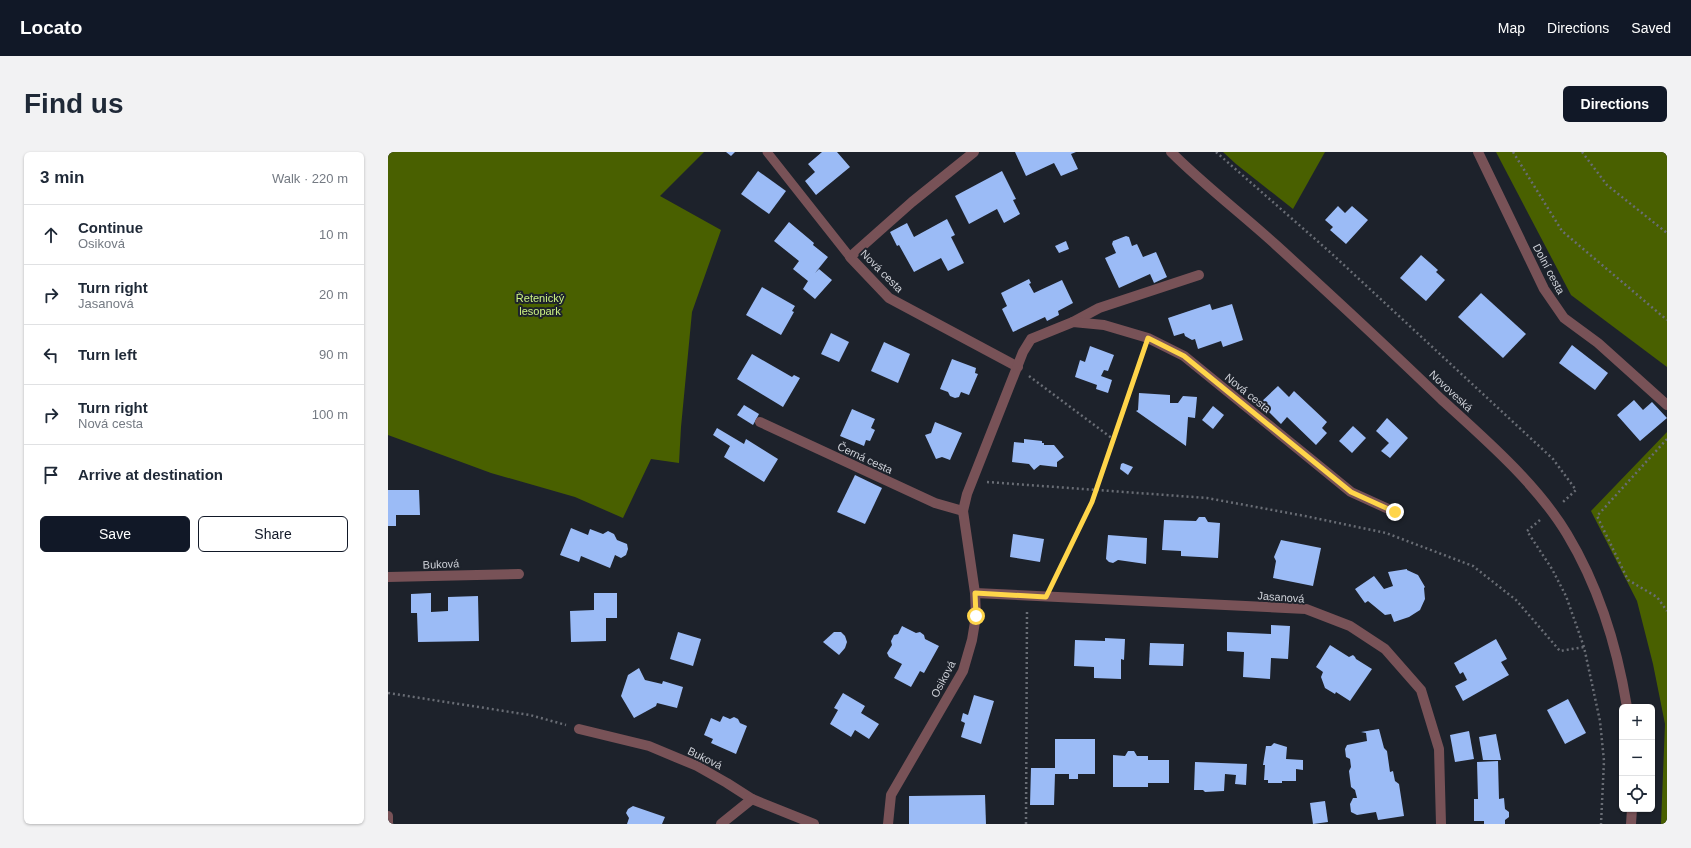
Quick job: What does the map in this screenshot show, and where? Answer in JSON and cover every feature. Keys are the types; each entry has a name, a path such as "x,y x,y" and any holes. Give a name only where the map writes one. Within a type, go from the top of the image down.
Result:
{"street":[{"name":"Nová cesta","path":"974,152 912,202 850,257 889,298 1018,367"},
{"name":"Novoveská","path":"1171,152 1276,245 1477,432 1530,485 1552,511 1567,533 1583,562 1600,600 1621,673 1626,704"},
{"name":"Dolní cesta","path":"1478,152 1544,289 1564,318 1598,343 1667,405"},
{"name":"Nová cesta","path":"963,511 966,494 973,480 1023,352 1031,339 1073,322 1099,308 1199,276"},
{"name":"Nová cesta","path":"1073,322 1104,325 1148,338 1184,356 1351,492 1395,512"},
{"name":"Černá cesta","path":"760,422 935,503 963,511"},
{"name":"Osiková","path":"888,824 891,795 963,671 972,640 976,616 975,593 963,511"},
{"name":"Buková","path":"388,577 519,574"},
{"name":"Jasanová","path":"975,593 1306,609 1350,626 1385,649 1421,690 1439,749 1441,824"},
{"name":"Buková","path":"579,729 649,746 697,766 752,799 814,824"},
{"path":"721,824 752,799"},
{"path":"1631,824 1632,812"},
{"path":"388,816 388,824"}],"lane":[{"path":"766,152 850,257"}],"path":[{"path":"1216,152 1331,253 1553,460 1576,490 1527,531 1552,569 1566,596 1584,647 1600,721 1604,761 1601,824"},
{"path":"1513,152 1562,231 1667,320"},
{"path":"1582,152 1607,185 1667,233"},
{"path":"1046,597 1092,502 1148,338"},
{"path":"1034,379 1113,439"},
{"path":"1667,439 1597,516 1628,580 1657,597 1667,611"},
{"path":"973,480 1207,498 1386,533 1473,566 1516,600 1560,651 1584,647"},
{"path":"1026,824 1028,596"},
{"path":"388,693 530,715 579,729"}],"green space":[{"name":"Řetenický lesopark","path":"388,152 704,152 660,196 721,230 692,312 679,463 651,459 623,518 575,497 491,473 388,435"},
{"path":"1223,152 1325,152 1293,209"},
{"path":"1496,152 1667,152 1667,367 1571,295"},
{"path":"1667,432 1667,824 1661,824 1665,724 1653,664 1637,601 1591,511"}],"building":[{"path":"726,152 735,152 731,156"},
{"path":"822,152 837,152 850,167 816,195 805,181 815,172 808,164"},
{"path":"1015,152 1076,152 1071,154 1078,169 1061,176 1054,163 1026,176"},
{"path":"758,171 786,191 769,214 741,194"},
{"path":"1002,171 1016,199 1013,200 1020,214 1004,223 997,209 969,224 955,196"},
{"path":"1338,206 1345,213 1352,206 1368,220 1346,244 1330,230 1333,227 1325,220"},
{"path":"947,219 955,235 951,237 964,263 948,271 941,258 914,272 899,245 897,246 890,232 907,223 914,237"},
{"path":"789,222 828,257 815,273 819,269 832,280 815,299 803,289 808,281 793,269 799,261 774,241"},
{"path":"1126,236 1129,237 1132,246 1137,244 1143,257 1156,252 1167,277 1154,283 1150,274 1119,288 1105,258 1116,253 1112,244 1113,241"},
{"path":"1066,241 1069,249 1059,253 1055,246"},
{"path":"1421,255 1438,270 1436,272 1445,280 1426,301 1400,278"},
{"path":"1029,279 1031,283 1029,284 1034,293 1062,280 1073,303 1058,311 1059,315 1047,321 1045,317 1013,332 1002,309 1007,306 1001,293"},
{"path":"762,287 795,306 792,311 794,312 781,335 746,315"},
{"path":"1481,293 1526,334 1503,358 1458,317"},
{"path":"1210,304 1212,310 1232,304 1243,340 1223,347 1221,341 1198,349 1195,339 1192,340 1185,336 1184,333 1174,336 1168,318"},
{"path":"831,333 849,342 839,362 821,354"},
{"path":"884,342 910,354 898,383 871,371"},
{"path":"1572,345 1608,373 1595,390 1559,363"},
{"path":"1090,346 1114,355 1108,371 1104,370 1101,376 1112,380 1108,393 1096,389 1097,385 1075,377 1080,360 1085,362"},
{"path":"752,354 792,377 794,375 800,378 783,407 737,379"},
{"path":"952,359 976,368 975,373 978,374 969,395 961,392 959,397 955,398 950,396 948,392 940,389"},
{"path":"1278,386 1289,397 1294,391 1327,422 1322,428 1327,433 1316,445 1287,417 1281,424 1260,403"},
{"path":"1139,393 1170,395 1170,403 1178,403 1183,396 1197,397 1195,418 1188,417 1186,446 1136,411 1138,410"},
{"path":"1634,400 1643,410 1652,402 1667,418 1640,441 1617,415"},
{"path":"744,405 759,414 753,425 737,415"},
{"path":"1213,406 1224,415 1213,429 1202,420"},
{"path":"852,409 875,419 871,428 875,430 870,441 866,440 864,446 840,436"},
{"path":"1387,418 1408,438 1390,458 1381,451 1389,443 1376,431"},
{"path":"935,422 962,433 950,460 942,457 936,459 925,435 931,433"},
{"path":"1353,426 1366,438 1352,453 1339,441"},
{"path":"717,428 744,444 746,439 778,459 764,482 724,457 730,446 713,435"},
{"path":"1024,439 1042,441 1044,445 1054,445 1064,457 1057,462 1057,467 1040,465 1034,470 1029,464 1012,462 1014,442 1024,443"},
{"path":"1123,463 1133,467 1128,475 1120,469 1121,464"},
{"path":"855,475 882,488 865,524 837,512"},
{"path":"388,490 419,490 420,515 396,515 396,526 388,526"},
{"path":"1199,517 1205,517 1208,522 1220,523 1218,558 1181,556 1181,551 1162,550 1164,520 1196,521"},
{"path":"571,528 588,535 590,529 603,534 608,531 614,534 617,540 627,544 628,549 626,555 621,558 615,555 610,568 581,556 579,562 560,555"},
{"path":"1013,534 1044,539 1040,562 1010,557"},
{"path":"1108,535 1147,538 1146,564 1118,560 1113,563 1109,562 1106,559"},
{"path":"1281,540 1321,548 1313,586 1273,578 1276,561 1274,557"},
{"path":"1407,569 1418,575 1425,587 1425,599 1420,610 1409,617 1394,622 1391,614 1385,615 1368,601 1365,603 1355,589 1374,576 1384,589 1393,586 1388,572"},
{"path":"431,593 431,612 448,611 448,597 478,596 479,641 418,642 417,613 411,613 411,594"},
{"path":"594,593 617,593 617,618 606,618 606,641 571,642 570,611 594,610"},
{"path":"1271,625 1290,626 1288,659 1271,658 1270,679 1243,677 1244,652 1227,651 1227,632 1271,634"},
{"path":"902,626 916,633 920,632 924,635 925,639 939,646 924,673 920,671 911,687 894,678 902,664 889,657 887,653 892,645 891,641 894,635 898,634"},
{"path":"678,632 701,639 693,666 670,659"},
{"path":"834,632 841,632 845,636 847,642 845,648 839,655 823,642"},
{"path":"1105,638 1125,639 1124,660 1121,659 1121,679 1094,678 1094,667 1074,666 1075,640 1105,641"},
{"path":"1496,639 1507,659 1501,662 1509,675 1463,701 1455,686 1467,680 1463,672 1460,674 1454,663"},
{"path":"1150,643 1184,644 1183,666 1149,665"},
{"path":"1330,645 1349,657 1353,655 1356,659 1372,669 1350,701 1336,692 1335,694 1325,688 1321,677 1323,672 1316,667"},
{"path":"639,668 645,680 662,684 663,681 683,687 677,708 657,703 656,706 634,718 621,696 628,675"},
{"path":"843,693 865,706 861,713 879,724 869,739 855,730 851,737 830,724 838,710 834,708"},
{"path":"974,695 994,701 981,744 961,737 965,723 961,721 963,713 968,715"},
{"path":"1568,699 1586,733 1565,744 1547,710"},
{"path":"723,716 730,719 734,717 738,719 740,723 747,726 736,754 711,743 713,739 704,735 711,718 720,722"},
{"path":"1379,729 1384,748 1387,751 1390,772 1393,771 1395,781 1399,784 1404,816 1378,820 1376,812 1357,815 1351,812 1350,804 1353,798 1357,798 1355,790 1351,787 1349,771 1351,767 1350,759 1346,757 1345,749 1347,745 1367,741 1366,733 1361,732"},
{"path":"1469,731 1474,759 1455,762 1450,735"},
{"path":"1496,734 1501,760 1483,760 1479,737"},
{"path":"1055,739 1095,739 1095,774 1078,774 1078,779 1069,779 1069,774 1055,774 1054,805 1030,805 1031,768 1055,768"},
{"path":"1274,743 1287,747 1286,759 1303,760 1303,770 1296,769 1296,781 1268,783 1268,780 1264,780 1265,765 1263,765 1266,746 1271,746"},
{"path":"1128,751 1134,751 1137,756 1148,756 1148,760 1169,760 1169,783 1148,783 1148,787 1113,787 1113,755 1125,756"},
{"path":"1498,761 1499,799 1504,798 1505,809 1509,812 1509,817 1505,820 1505,824 1484,824 1484,821 1474,821 1474,799 1478,799 1477,762"},
{"path":"1195,762 1247,764 1246,785 1235,784 1236,775 1225,774 1224,791 1205,792 1203,790 1194,790"},
{"path":"985,795 986,824 909,824 909,796"},
{"path":"1325,801 1328,822 1313,824 1310,803"},
{"path":"633,806 665,817 662,824 627,824 629,818 626,813 628,809"}],"route":[{"path":"976,616 975,593 1046,597 1092,502 1148,338 1184,356 1351,492 1395,512"}]}
